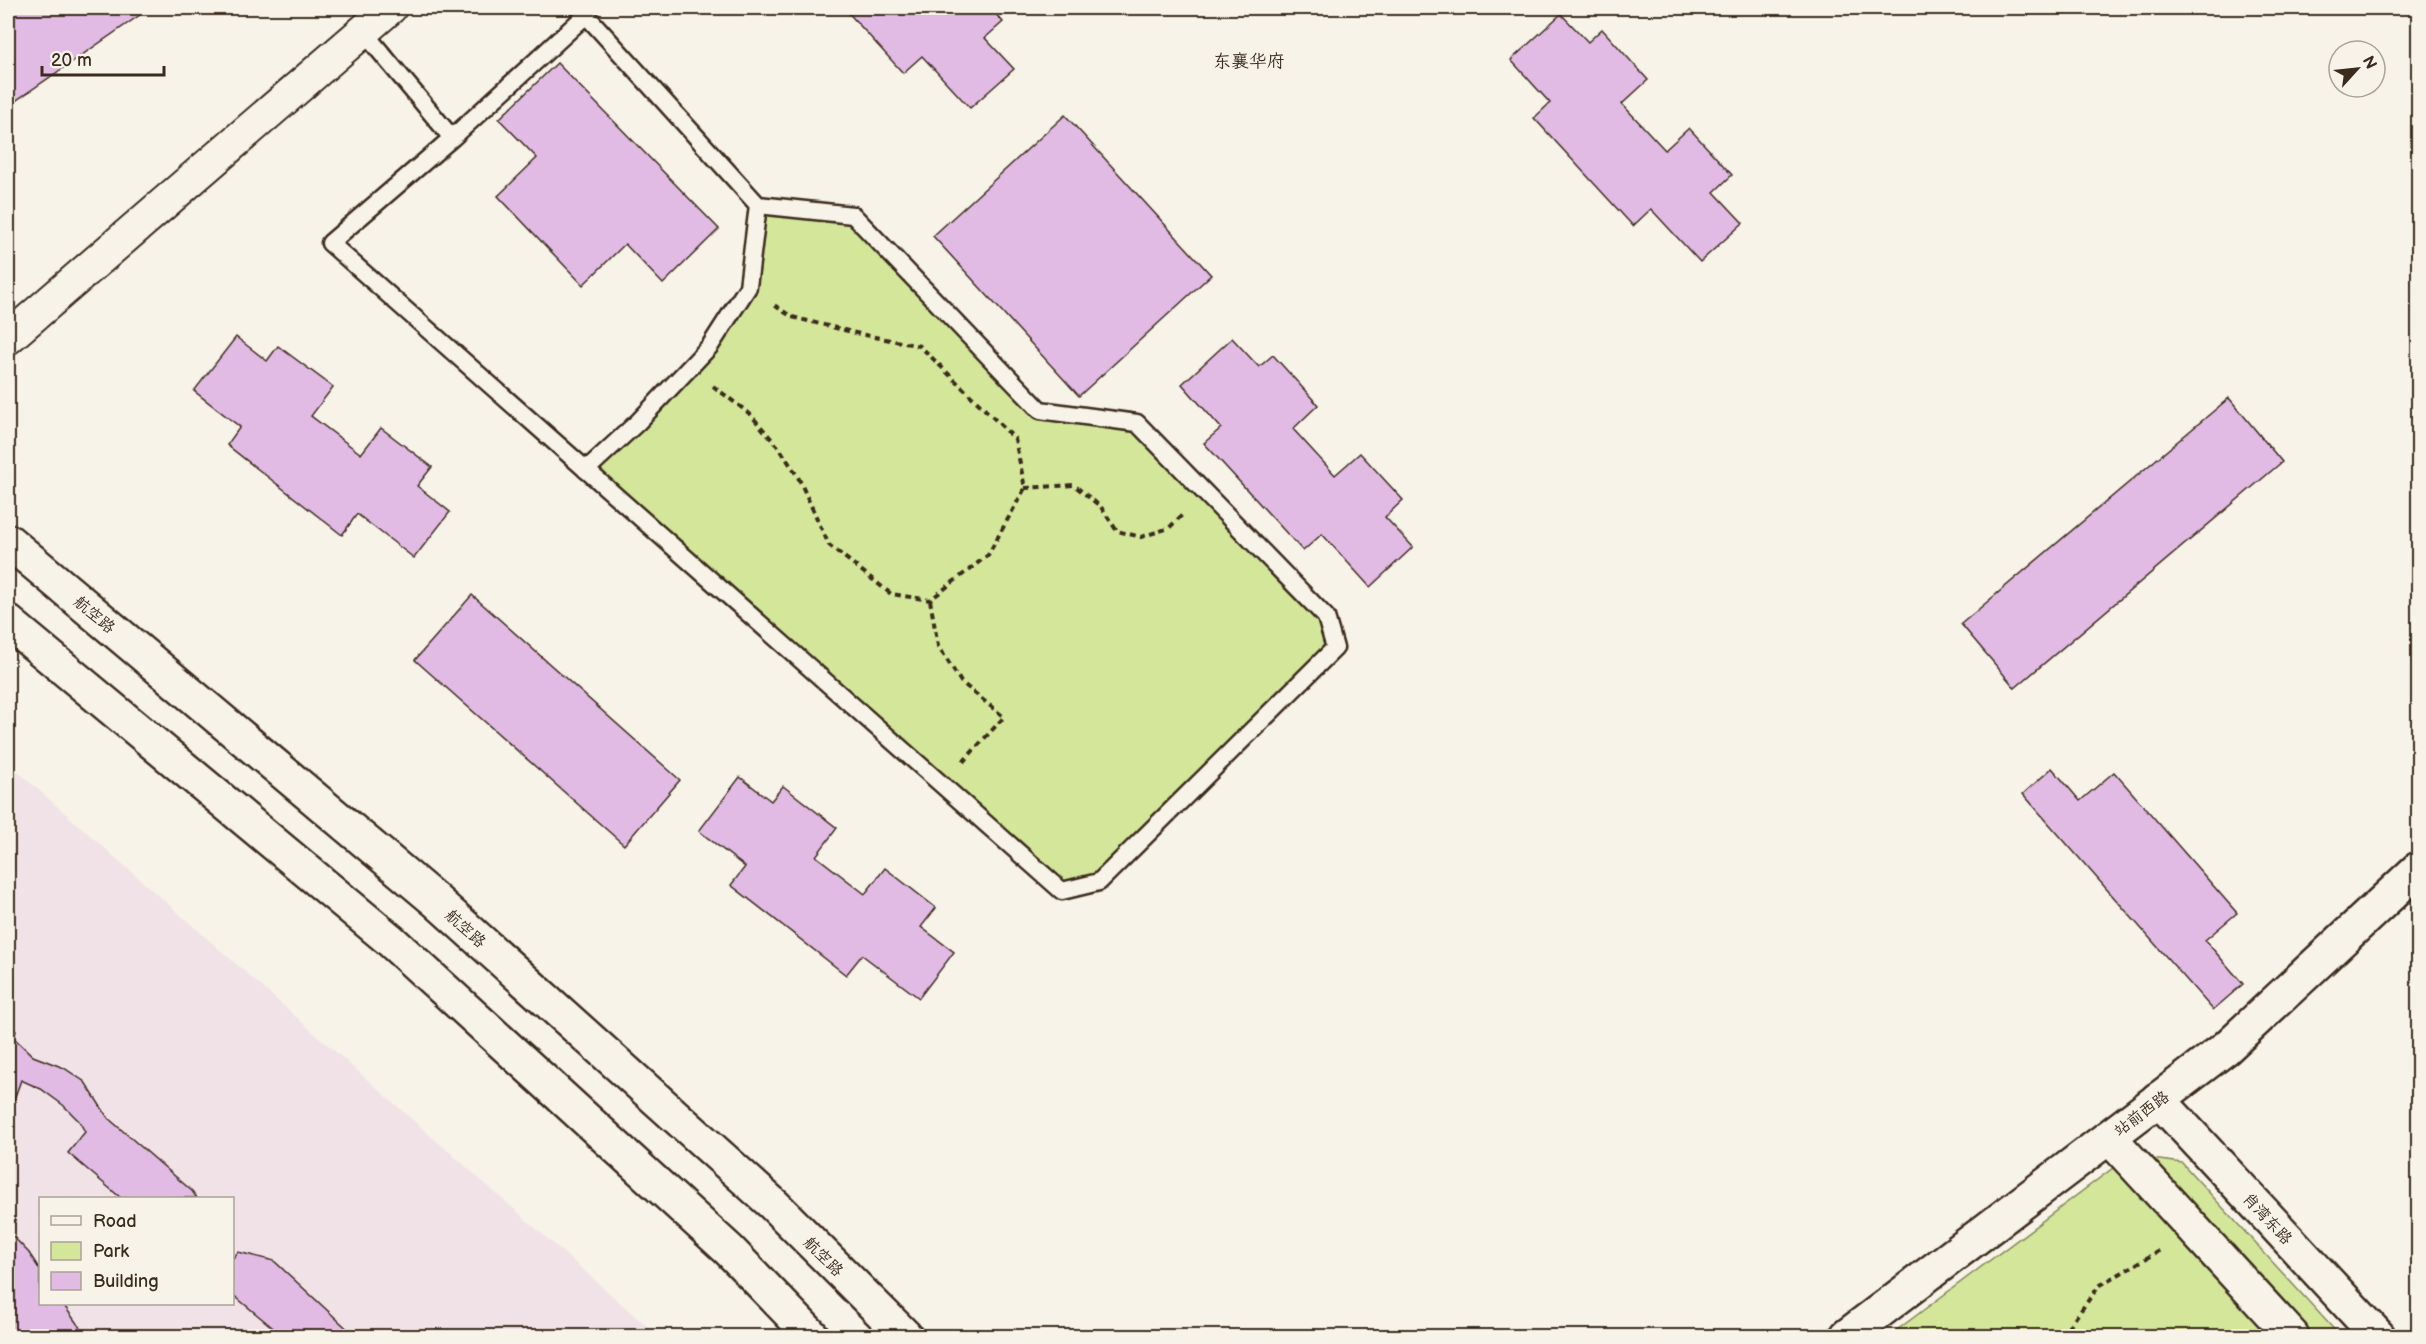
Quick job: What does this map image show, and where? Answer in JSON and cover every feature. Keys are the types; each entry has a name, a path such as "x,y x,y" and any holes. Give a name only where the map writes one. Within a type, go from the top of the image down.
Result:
{"main road":[{"name":"航空路","path":"8,541 435,900 774,1205 905,1336"},
{"path":"8,622 390,940 729,1250 812,1336"},
{"name":"站前西路","path":"1847,1336 2226,1048 2418,869"},
{"name":"肖湾东路","path":"2158,1099 2378,1336"},
{"path":"2109,1137 2292,1336"}],"street":[{"path":"8,338 390,8"}],"lane":[{"path":"586,15 758,205 854,215 1040,410 1137,423 1326,617 1335,648 1099,882 1062,891 330,243 452,138 586,15"},
{"path":"363,32 452,138"},
{"path":"586,470 639,422 710,346 748,287 758,205"}],"path":[{"path":"689,368 750,414 780,448 798,477 829,545 891,594 930,600 988,555 1025,488 1016,439 920,346 792,317 748,287"},
{"path":"1025,488 1074,485 1101,507 1117,531 1142,537 1169,528 1205,494"},
{"path":"930,600 938,646 961,682 1004,717 943,784"},
{"path":"2061,1336 2099,1286 2194,1230"}],"shaded area":[{"path":"8,763 658,1336 8,1336"}],"green space":[{"path":"758,205 853,215 1040,410 1137,423 1326,617 1335,648 1099,882 1062,891 586,470 639,422 748,287"},
{"path":"2129,1156 2182,1163 2340,1336 1889,1336"}],"building":[{"path":"8,8 150,8 8,106"},
{"path":"844,8 990,8 1003,22 985,38 1014,69 970,108 922,56 903,73"},
{"path":"1561,14 1588,42 1602,29 1648,80 1622,104 1665,150 1689,128 1732,175 1714,192 1743,223 1700,262 1651,209 1633,226 1534,118 1550,103 1511,60"},
{"path":"557,63 719,229 663,284 625,244 583,285 498,196 537,158 499,119"},
{"path":"1065,115 1211,275 1079,396 933,236"},
{"path":"236,337 267,361 278,346 333,387 311,416 361,454 381,428 432,467 417,486 450,512 414,558 357,514 342,535 227,445 240,427 194,391"},
{"path":"1232,338 1259,367 1273,355 1318,405 1293,429 1335,475 1360,453 1403,500 1385,517 1413,547 1370,587 1322,534 1303,551 1204,443 1221,428 1182,384"},
{"path":"2229,398 2282,462 2015,688 1961,624"},
{"path":"472,595 680,780 624,845 415,660"},
{"path":"2052,768 2080,801 2114,772 2237,913 2205,940 2243,984 2213,1010 2023,794"},
{"path":"740,777 771,801 783,786 837,828 816,856 865,894 885,868 936,908 921,927 954,952 919,998 862,955 846,975 731,885 745,867 699,831"},
{"path":"8,1025 16,1031 8,1053"},
{"path":"14,1038 33,1056 64,1068 85,1082 108,1118 196,1197 120,1197 68,1153 85,1132 79,1121 63,1105 41,1089 21,1080 8,1116 8,1053"},
{"path":"8,1231 29,1253 39,1268 39,1305 64,1305 86,1336 8,1336"},
{"path":"238,1252 274,1261 355,1336 283,1336 234,1296 234,1257"}],"district":[{"name":"东襄华府","path":"1249,61"}]}
